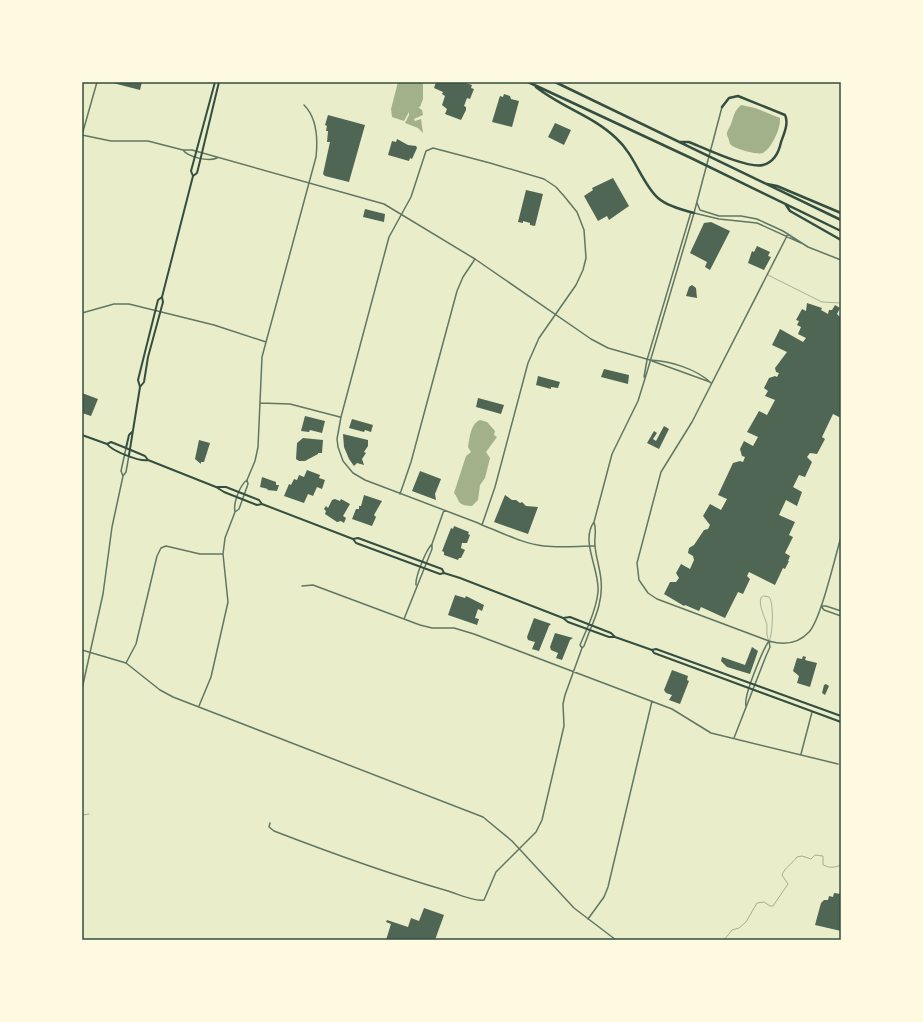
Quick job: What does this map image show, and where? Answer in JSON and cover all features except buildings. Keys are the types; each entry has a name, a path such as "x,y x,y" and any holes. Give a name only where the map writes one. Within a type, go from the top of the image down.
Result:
{"highway":[{"path":"528,82 691,158 841,232"},
{"path":"556,82 841,220"},
{"path":"533,84 544,93 601,126 613,135 633,157 649,187 657,197 692,213"},
{"path":"679,142 689,142 751,165 764,165 772,160 780,147 787,122 785,115 738,96 729,98 722,107"},
{"path":"762,183 777,186 841,213"},
{"path":"786,205 790,211 841,240"}],"main road":[{"path":"193,176 191,171 215,82"},
{"path":"129,455 140,387 138,380 143,356 158,300 162,297 193,176 197,173 219,82"},
{"path":"140,387 144,382 148,357 164,302 162,297"},
{"path":"126,448 129,435 132,432"},
{"path":"82,435 107,444 110,448 124,454 143,461 148,460"},
{"path":"107,444 111,442 145,456 148,460 216,487 224,492 257,505 262,504"},
{"path":"216,487 226,487 239,492 259,500 262,504 353,539 356,543 424,569 440,574 444,573 563,618 568,622 586,629 652,650 654,653 841,722"},
{"path":"353,539 358,538 442,569 444,573"},
{"path":"563,618 570,617 611,633 615,637"},
{"path":"652,650 656,649 841,716"}],"street":[{"path":"97,82 82,135 111,141 148,141 182,150 201,153 376,202 402,213 475,259 599,344 647,360 678,366 711,382"},
{"path":"199,706 211,677 228,602 222,554 225,538 248,484 247,480 257,451 262,357 316,157 316,137 313,117 304,105"},
{"path":"644,379 647,360 692,213 697,203 722,107"},
{"path":"482,525 495,487 528,363 534,347 576,285 586,258 584,230 577,212 556,187 544,179 433,148 426,151 411,197 389,237 341,417 337,440 343,461 359,477 482,525 543,546 595,546"},
{"path":"182,150 186,154 200,158 212,160 217,158"},
{"path":"697,203 698,208 704,212 719,216 753,218 788,234 801,243"},
{"path":"692,213 719,220 752,222 786,238 841,260"},
{"path":"582,648 580,645 596,606 598,591 590,546 591,526 594,522 612,454 638,401 692,213"},
{"path":"788,234 690,424 661,472 639,555 637,573 643,587 657,599 769,641 789,643 802,637 813,625 821,606 841,537"},
{"path":"400,494 411,462 457,291 463,277 475,259"},
{"path":"82,313 114,304 123,304 156,310 214,325 266,342"},
{"path":"650,360 656,364 686,372 706,382 711,382"},
{"path":"260,403 290,404 341,417"},
{"path":"123,476 121,471 126,448"},
{"path":"82,689 106,581 112,527 129,455"},
{"path":"235,512 234,507 237,497 243,482 247,480"},
{"path":"404,619 416,585 432,548 432,544 444,510"},
{"path":"270,823 269,827 274,831 356,860 384,872 480,900 485,898 496,872 536,832 542,820 564,726 563,704 573,671 599,608 602,587 595,546 596,526 594,522"},
{"path":"416,585 416,580 421,567 429,547 432,544"},
{"path":"126,663 136,644 157,556 161,548 166,546 205,555 222,554"},
{"path":"302,586 313,585 432,628 454,628 474,634 672,709 705,730 838,764"},
{"path":"821,606 826,606 841,611"},
{"path":"821,606 824,610 841,616"},
{"path":"746,706 745,702 749,688 769,641"},
{"path":"734,738 770,647 769,641"},
{"path":"82,650 126,663 160,690 173,697 471,811 491,822 520,849 566,900 616,940"},
{"path":"588,919 604,897 608,886 652,701"},
{"path":"801,754 812,711"}],"lane":[{"path":"767,274 822,302 841,303"},
{"path":"764,596 769,597 772,600 772,629 769,641 766,622 760,603 761,598 764,596"}],"shaded area":[{"path":"398,82 423,82 423,99 420,107 418,107 422,110 423,115 414,119 415,121 421,119 423,133 418,128 405,123 409,112 404,121 392,117 391,109"},
{"path":"741,105 755,108 780,118 779,127 775,137 770,147 763,153 746,151 736,148 730,144 727,132 736,112"},
{"path":"480,420 487,422 495,431 494,435 497,437 486,452 490,458 485,478 480,485 478,500 472,506 467,506 461,504 454,493 466,456 471,452 468,447 472,428"}],"waterway":[{"path":"82,815 89,814"},
{"path":"724,940 732,930 739,928 746,922 757,903 764,902 770,906 773,906 788,884 782,875 783,872 797,857 802,856 811,859 815,855 823,856 823,865 828,867 836,867 841,865"}]}
